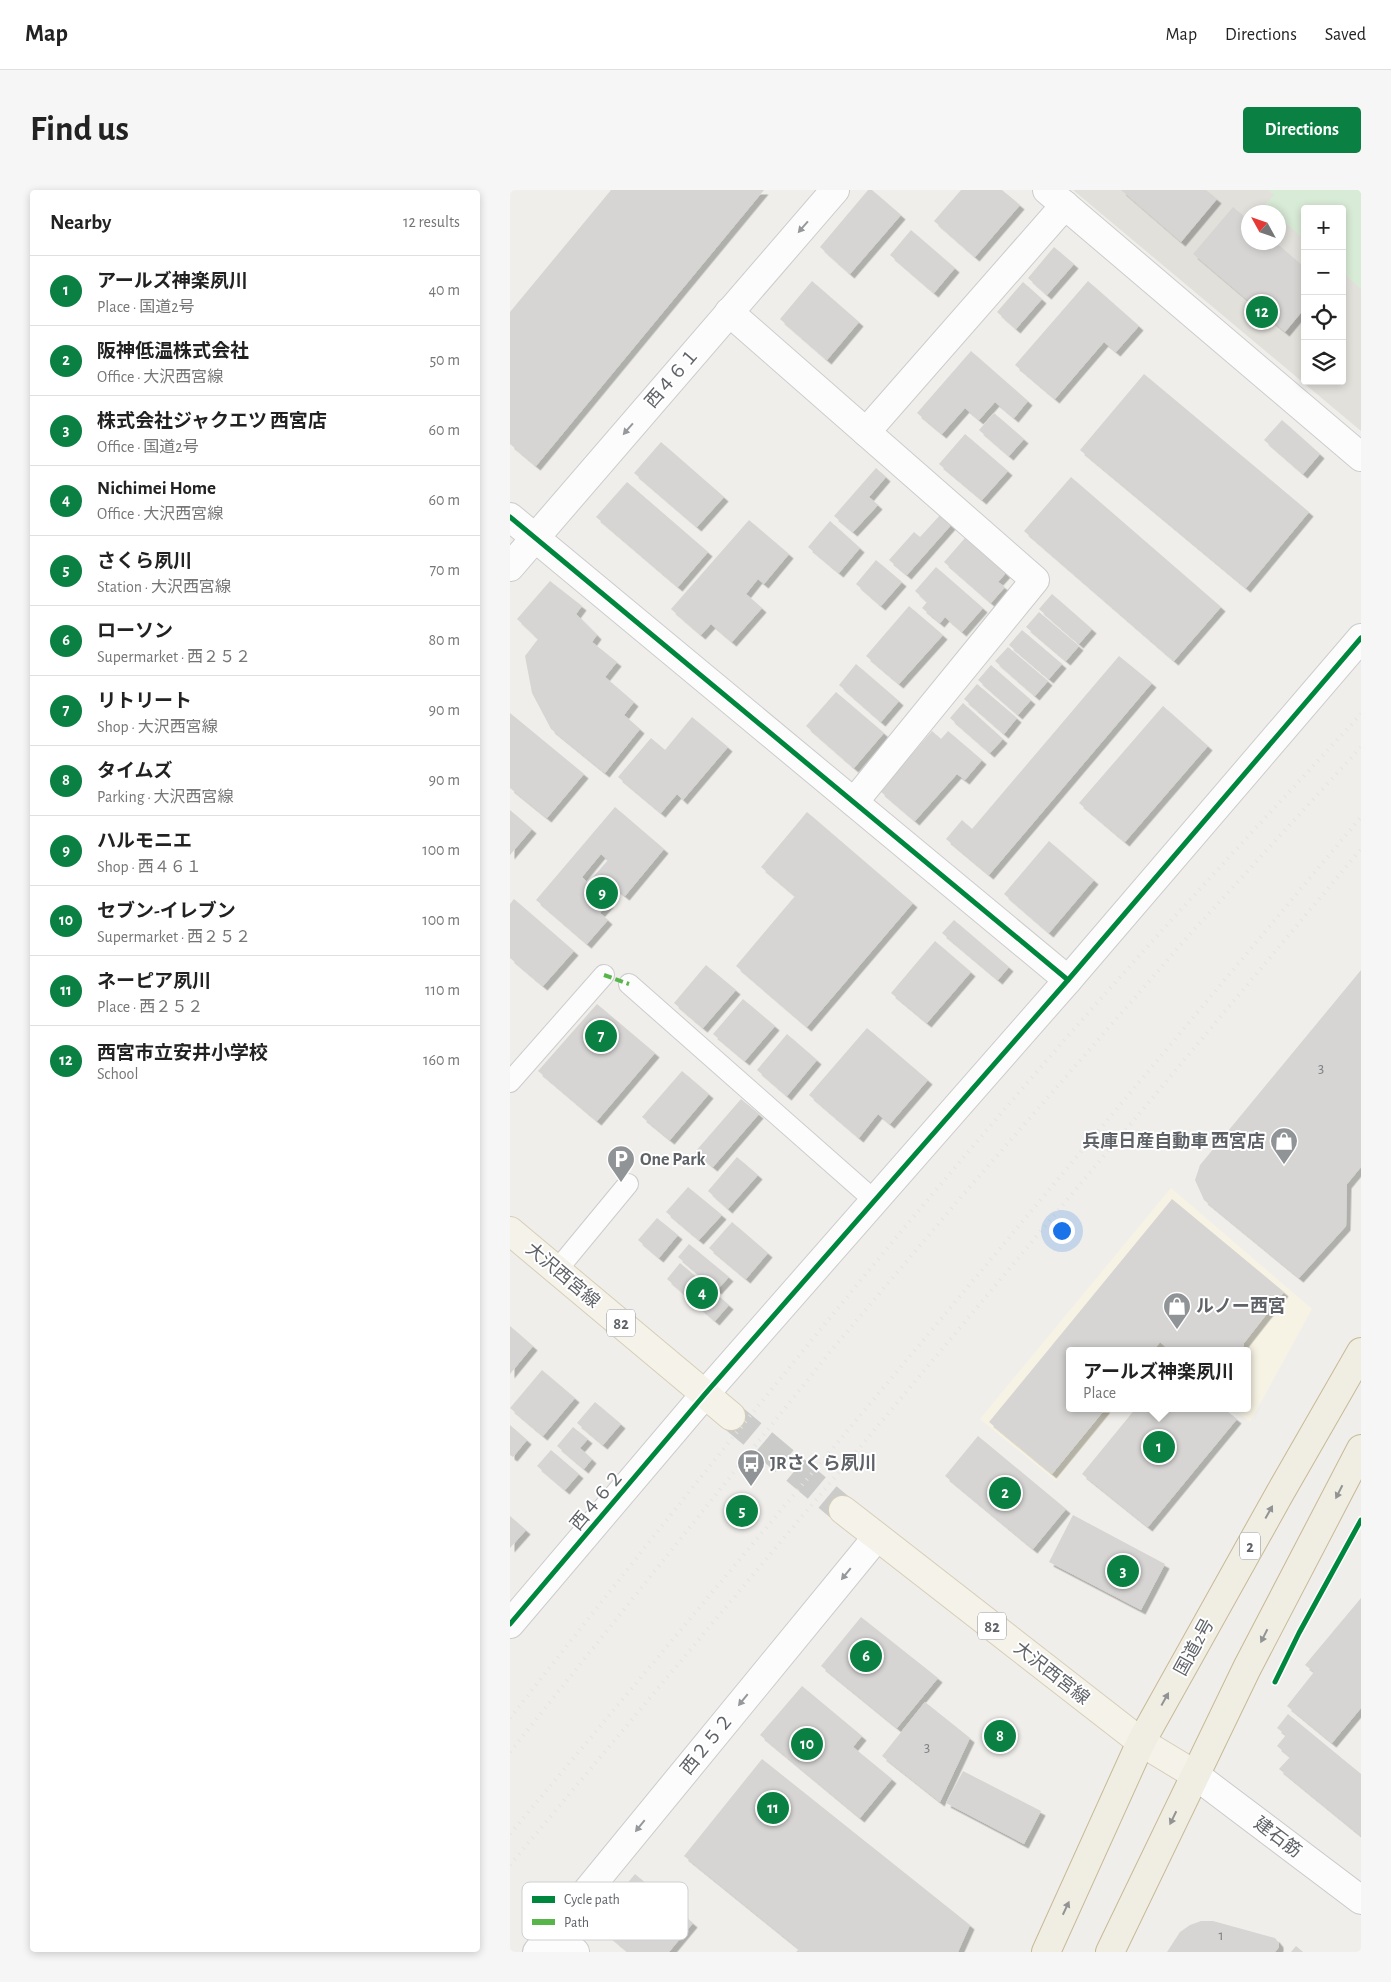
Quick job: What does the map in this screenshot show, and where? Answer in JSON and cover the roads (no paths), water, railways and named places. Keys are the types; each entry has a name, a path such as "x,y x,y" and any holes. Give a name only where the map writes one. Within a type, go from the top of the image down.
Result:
{"highway":[{"name":"国道2号","path":"1046,1952 1141,1742 1280,1492 1361,1352"},
{"path":"1110,1952 1194,1774 1361,1449"}],"main road":[{"name":"大沢西宮線","path":"510,1231 731,1416"},
{"name":"大沢西宮線","path":"843,1510 1141,1742 1194,1774"}],"street":[{"name":"西４６１","path":"510,567 834,190"},
{"path":"866,432 1056,198 1361,456"},
{"path":"729,312 1035,580 854,802"},
{"path":"510,516 1068,980"},
{"name":"西４６２","path":"510,1624 705,1394 1068,980 1361,638"},
{"name":"西２５２","path":"594,1882 877,1536"},
{"name":"建石筋","path":"1194,1774 1361,1900"},
{"path":"544,1943 575,1952"}],"lane":[{"path":"510,1082 604,975"},
{"path":"629,984 875,1201"},
{"path":"557,1270 628,1184"}],"tunnel":[{"path":"731,1416 843,1510"}],"railway":[{"path":"510,1718 643,1549 846,1298 984,1133 1130,966 1361,714"},
{"path":"510,1752 830,1352 962,1196 1192,932 1361,747"},
{"path":"510,1834 1361,817"},
{"path":"510,1865 1361,849"}],"place":[{"name":"西宮市立安井小学校","path":"1262,312"},
{"name":"ハルモニエ","path":"602,893"},
{"name":"リトリート","path":"601,1036"},
{"name":"兵庫日産自動車 西宮店","path":"1284,1165"},
{"name":"One Park","path":"621,1183"},
{"name":"Nichimei Home","path":"702,1293"},
{"name":"ルノー西宮","path":"1177,1330"},
{"name":"アールズ神楽夙川","path":"1159,1447"},
{"name":"JRさくら夙川","path":"751,1487"},
{"name":"阪神低温株式会社","path":"1005,1493"},
{"name":"さくら夙川","path":"742,1511"},
{"name":"株式会社ジャクエツ 西宮店","path":"1123,1571"},
{"name":"ローソン","path":"866,1656"},
{"name":"タイムズ","path":"1000,1736"},
{"name":"セブン-イレブン","path":"807,1744"},
{"name":"ネーピア夙川","path":"773,1808"}]}
